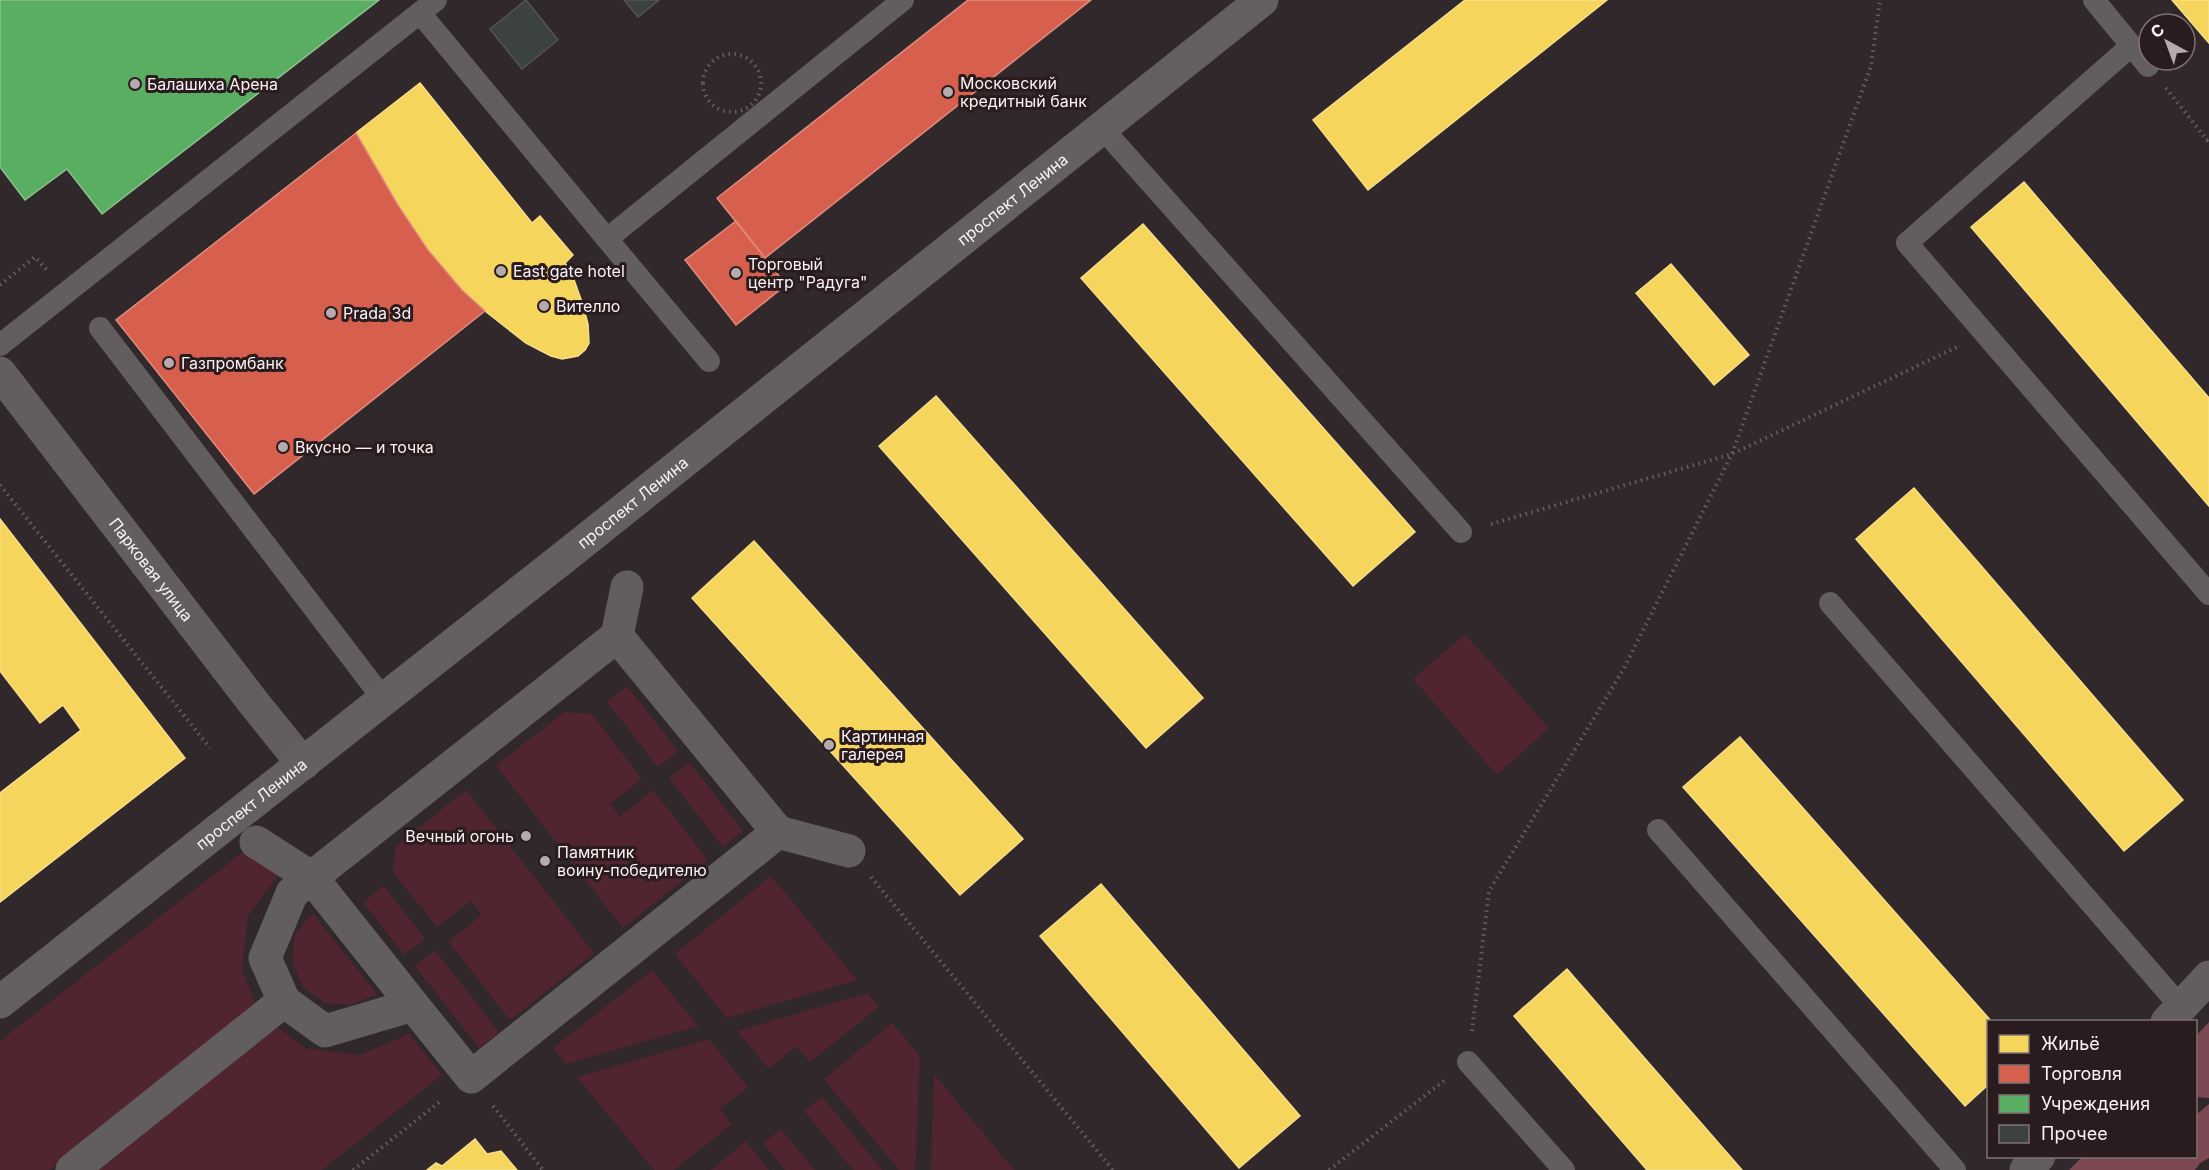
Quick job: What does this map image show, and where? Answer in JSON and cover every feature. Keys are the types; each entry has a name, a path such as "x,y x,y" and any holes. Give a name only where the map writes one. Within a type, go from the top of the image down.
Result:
{"main road":[{"name":"проспект Ленина","path":"0,1002 384,700 1262,0"}],"street":[{"name":"Парковая улица","path":"0,373 303,764"},
{"path":"413,1005 325,1031 284,1000 265,958 292,893 616,636 627,587"},
{"path":"616,636 778,832 849,851"},
{"path":"256,842 312,878 471,1077 778,832"},
{"path":"2174,1014 2209,977"},
{"path":"72,1170 284,1000"},
{"path":"2026,1170 2037,1158"}],"lane":[{"path":"607,239 903,0"},
{"path":"2094,0 2137,53"},
{"path":"0,345 428,6 607,239 709,361"},
{"path":"2131,46 1907,243 2209,594"},
{"path":"1102,128 1461,532"},
{"path":"100,328 384,700"},
{"path":"1830,603 2174,1014"},
{"path":"1658,830 1955,1170"},
{"path":"1468,1062 1564,1170"}],"path":[{"path":"1329,1170 1468,1062 1489,891 1623,670 1732,454 1871,66 1880,0"},
{"path":"736,54 747,58 756,66 761,88 757,99 749,107 739,112 727,113 716,109 708,101 703,90 702,79 706,68 714,60 724,55 736,54"},
{"path":"2153,72 2207,140 2209,138"},
{"path":"0,285 36,257"},
{"path":"1461,532 1732,454 1984,334"},
{"path":"0,485 210,748"},
{"path":"849,851 1113,1170"},
{"path":"353,1170 471,1077 543,1170"}],"shaded area":[{"path":"1465,634 1549,728 1497,775 1413,679"},
{"path":"627,686 678,751 658,767 607,702"},
{"path":"565,712 592,714 642,779 610,804 620,817 653,790 708,860 623,928 496,765"},
{"path":"689,762 743,831 723,847 669,778"},
{"path":"466,790 594,953 510,1020 448,941 482,915 471,901 437,927 393,872 396,846"},
{"path":"256,842 280,873 248,916 242,969 257,1007 50,1170 0,1170 0,1041"},
{"path":"771,876 857,980 727,1018 675,954"},
{"path":"384,886 425,939 404,955 363,902"},
{"path":"312,913 377,994 351,1005 325,1003 303,987 292,962 295,935"},
{"path":"435,950 499,1032 479,1048 415,966"},
{"path":"652,970 698,1026 566,1064 553,1048"},
{"path":"868,993 879,1007 810,1062 796,1046 769,1069 737,1031"},
{"path":"2209,1022 2209,1098 2197,1097 2197,1035"},
{"path":"892,1023 920,1056 915,1170 899,1170 824,1079"},
{"path":"276,1026 307,1049 360,1055 409,1034 442,1075 322,1170 96,1170"},
{"path":"709,1039 748,1087 720,1109 732,1124 674,1170 654,1170 577,1077"},
{"path":"934,1074 1014,1170 931,1170"},
{"path":"822,1096 882,1170 853,1170 804,1111"},
{"path":"2209,1104 2209,1158 2200,1163 2195,1170 2069,1170 2081,1158 2197,1158 2197,1114"},
{"path":"781,1129 815,1170 785,1170 763,1143"},
{"path":"746,1141 769,1170 711,1170"}],"building: Жильё":[{"path":"1465,0 1607,0 1368,190 1313,120"},
{"path":"2172,0 2209,0 2209,43 2197,29 2197,12 2182,12"},
{"path":"420,83 532,223 540,216 573,255 565,263 572,274 583,305 588,324 589,343 578,356 562,359 526,343 462,290 428,250 398,205 356,133"},
{"path":"2024,182 2209,398 2209,506 1971,227"},
{"path":"1143,224 1415,532 1353,586 1081,278"},
{"path":"1671,264 1749,355 1714,385 1636,293"},
{"path":"936,396 1203,698 1146,748 879,446"},
{"path":"1914,488 2183,800 2124,851 1856,539"},
{"path":"0,519 185,758 0,902 0,793 81,730 63,705 40,723 0,671"},
{"path":"754,541 1023,839 960,895 692,598"},
{"path":"1740,737 1990,1020 1987,1020 1987,1086 1965,1106 1683,787"},
{"path":"1101,884 1300,1116 1239,1168 1040,936"},
{"path":"1567,969 1742,1170 1647,1170 1514,1016"},
{"path":"475,1139 487,1154 501,1151 517,1170 427,1170 436,1163 442,1166"}],"building: Торговля":[{"path":"968,0 1091,0 765,258 717,198"},
{"path":"356,133 398,205 428,250 462,290 485,311 254,494 116,320"},
{"name":"Торговый центр \"Радуга\"","path":"736,221 786,285 736,325 685,260"}],"building: Учреждения":[{"name":"Балашиха Арена","path":"0,0 379,0 102,214 67,169 25,200 0,167"}],"building: Прочее":[{"path":"526,0 558,40 522,69 490,29"},
{"path":"624,0 659,0 638,17"}],"place":[{"name":"Балашиха Арена","path":"135,84"},
{"name":"Московский кредитный банк","path":"948,92"},
{"name":"East gate hotel","path":"501,271"},
{"name":"Торговый центр \"Радуга\"","path":"736,273"},
{"name":"Вителло","path":"544,306"},
{"name":"Prada 3d","path":"331,313"},
{"name":"Газпромбанк","path":"169,363"},
{"name":"Вкусно — и точка","path":"283,447"},
{"name":"Картинная галерея","path":"829,745"},
{"name":"Вечный огонь","path":"526,836"},
{"name":"Памятник воину-победителю","path":"545,861"}]}
